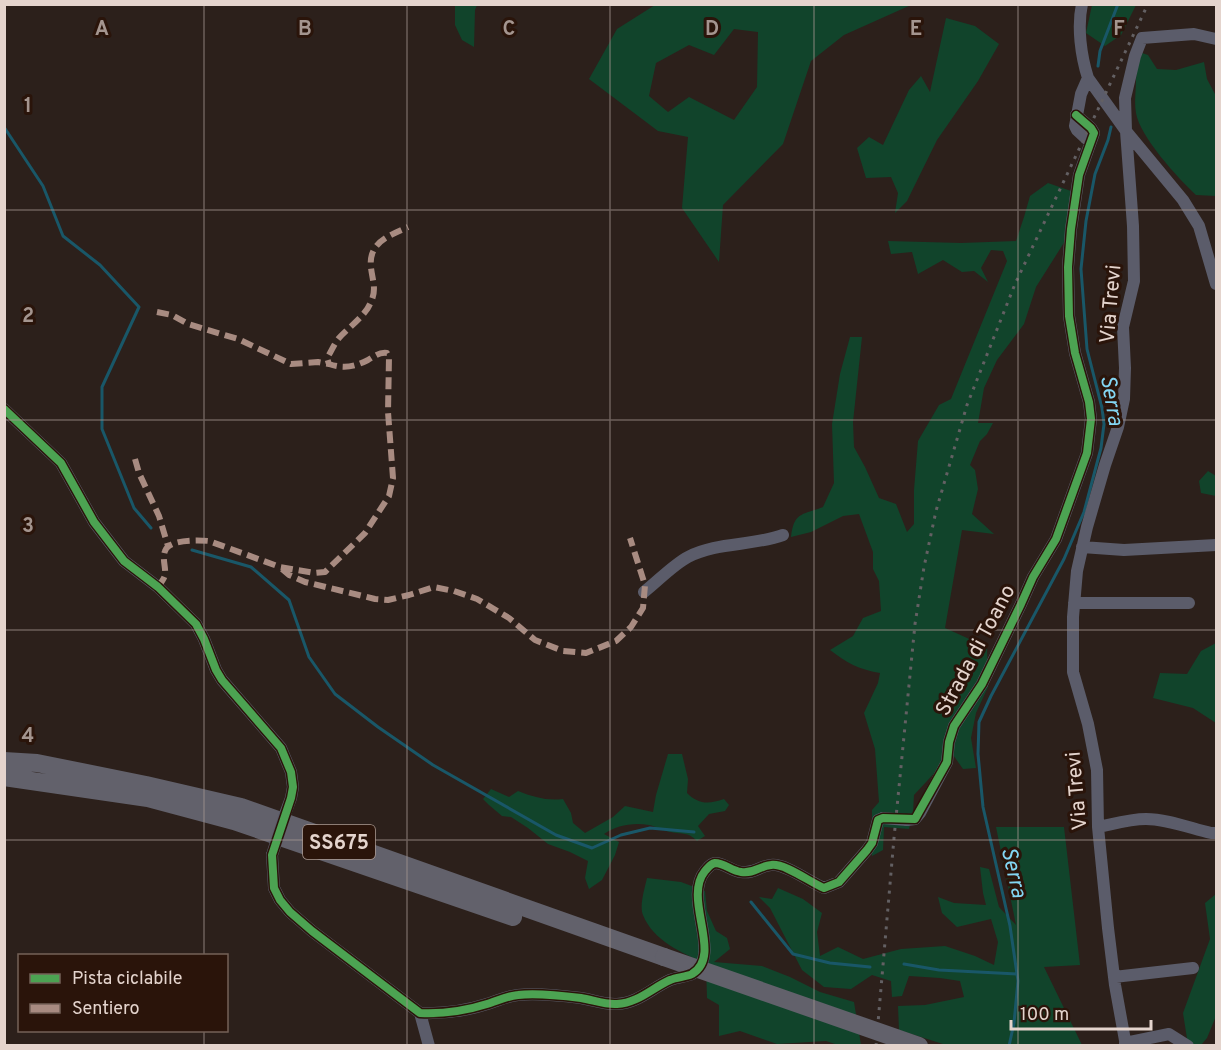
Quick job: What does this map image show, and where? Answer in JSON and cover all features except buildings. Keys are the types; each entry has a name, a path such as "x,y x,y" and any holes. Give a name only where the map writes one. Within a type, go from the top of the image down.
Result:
{"highway":[{"name":"SS675","path":"4,761 37,764 114,778 241,807 888,1046"},
{"name":"SS675","path":"4,777 148,798 234,821 919,1046"}],"street":[{"path":"1082,4 1079,16 1081,41 1088,78 1112,114 1183,200 1199,226 1216,284"},
{"name":"Via Trevi","path":"1188,1046 1169,1034 1153,1041 1126,1044 1114,977 1098,827 1097,770 1088,724 1073,672 1074,603 1082,547 1118,427 1124,399 1123,327 1134,281 1125,98 1142,38 1194,34 1216,39"},
{"name":"Strada di Toano","path":"420,1013 437,1014 466,1010 517,995 578,998 615,1004 632,1002 672,979 692,974 701,965 705,956 705,943 699,907 699,888 702,875 712,864 718,863 741,872 753,872 773,864 824,888 839,882 867,850 872,843 878,820 883,818 915,819 947,762 949,742 954,726 982,684 1033,577 1056,540 1087,453 1091,419 1069,316 1068,267 1079,175 1090,141 1075,126 1081,94 1088,78"},
{"path":"4,409 61,463 94,522 124,561 158,587 196,624 222,680 282,748 291,772 293,787 272,855 274,888 290,912 312,931 420,1013 429,1046"},
{"path":"644,592 688,557 705,551 783,535"},
{"path":"1082,547 1124,550 1216,545"},
{"path":"1074,603 1189,603"},
{"path":"1098,827 1145,819 1216,833"},
{"path":"1114,977 1193,968"}],"green space":[{"path":"455,5 477,5 474,47 462,40 455,25"},
{"path":"655,5 911,5 844,35 811,61 783,144 723,205 719,262 682,208 688,137 658,131 589,79 617,29","holes":["734,29 758,32 757,87 734,120 689,97 668,112 649,96 656,63 689,45 714,55"]},
{"path":"1092,5 1136,5 1121,35 1105,46 1086,33"},
{"path":"946,18 975,26 999,44 978,81 937,140 907,201 895,213 898,193 891,177 866,178 857,148 869,137 883,145 909,90 921,76 930,92"},
{"path":"1142,53 1148,55 1157,69 1176,70 1204,62 1207,79 1216,96 1216,196 1196,195 1170,168 1139,123 1135,105 1136,80"},
{"path":"1048,183 1071,191 1065,241 1036,287 1024,324 997,360 984,388 978,423 993,423 980,441 970,465 975,470 978,489 972,514 994,534 962,530 945,628 987,647 988,687 976,713 971,738 976,768 963,769 951,752 914,795 909,829 884,827 883,850 872,856 872,810 879,802 875,749 864,713 878,683 880,673 853,665 830,650 853,636 863,618 881,611 879,581 873,569 873,552 859,514 843,516 811,532 791,537 792,529 797,519 804,513 823,507 834,483 832,424 840,374 850,337 862,337 853,422 854,447 879,498 896,504 907,532 914,524 918,441 939,405 951,399 1007,261 1003,251 991,250 981,268 988,282 974,271 962,272 943,260 918,274 912,252 891,254 888,241 961,243 1016,241 1030,196"},
{"path":"1208,471 1216,476 1216,496 1201,493 1199,481"},
{"path":"1216,643 1216,723 1193,708 1153,698 1160,673 1187,674 1201,651"},
{"path":"668,754 682,754 688,779 687,793 691,797 704,802 724,799 729,805 725,811 709,814 698,826 705,836 697,841 688,835 643,824 625,825 604,834 619,842 602,880 589,889 585,878 588,861 548,844 511,817 502,816 483,799 491,789 509,797 518,791 540,798 563,799 571,813 573,823 585,833 613,817 625,806 653,812"},
{"path":"996,827 1064,827 1080,965 1044,967 1082,1045 946,1045 899,1030 898,1006 925,1005 964,997 960,981 909,976 902,996 892,997 891,981 872,975 851,989 824,987 802,970 770,908 759,897 772,899 778,888 803,899 822,913 817,932 820,956 838,947 863,959 901,949 945,946 994,965 998,942 991,919 957,927 942,913 938,897 954,903 986,905 980,867 989,869 999,907 1016,925"},
{"path":"647,878 681,882 705,891 707,911 716,931 727,938 730,949 714,962 762,966 820,992 854,1002 861,1045 838,1045 826,1041 777,1044 740,1031 719,1036 719,1005 707,998 706,964 661,939 643,915 642,902"},
{"path":"1216,894 1216,1016 1207,1038 1201,1045 1188,1045 1183,1013 1210,939 1205,903"}],"waterway":[{"name":"Serra","path":"1098,66 1100,51 1118,4"},
{"path":"4,127 43,186 63,236 100,265 139,307 102,387 102,429 134,508 151,528"},
{"name":"Serra","path":"1009,1046 1018,981 1010,926 983,807 978,754 979,722 1064,559 1084,512 1101,448 1104,424 1087,349 1081,269 1086,221 1095,174 1111,127"},
{"path":"192,550 251,567 289,600 309,657 335,694 433,765 556,835 592,848 621,835 650,828 694,832"},
{"path":"751,902 793,954 830,963 870,967"},
{"path":"904,964 939,970 1017,974"}],"railway":[{"path":"876,1046 915,624 936,511 967,405 1015,284 1148,4"}],"marked path":[{"path":"158,587 165,575 165,551 178,542 209,541 280,567 315,573 325,572 365,533 389,496 393,478 388,412 389,357 387,353 382,353 358,364 344,367 329,364 327,358 339,338 370,304 374,290 371,259 376,246 387,237 408,227"},
{"path":"157,312 172,315 188,324 238,339 291,364 318,362 329,364"},
{"path":"135,459 159,516 168,546"},
{"path":"282,569 305,582 375,599 388,600 434,587 454,591 477,599 509,618 535,640 563,651 586,653 616,641 631,627 643,608 645,585 630,538"}],"cycle path":[{"path":"4,409 61,463 94,522 124,561 158,587 196,624 222,680 281,748 291,772 293,787 272,855 274,888 290,912 420,1013 462,1010 525,994 574,997 608,1004 625,1003 670,980 692,974 701,965 704,940 699,911 699,883 710,865 718,863 746,872 777,865 824,888 839,882 872,843 878,820 883,818 915,819 947,762 949,742 954,726 982,684 1033,577 1056,539 1087,453 1091,419 1089,402 1075,353 1069,316 1068,267 1079,175 1094,133 1076,115"}]}
